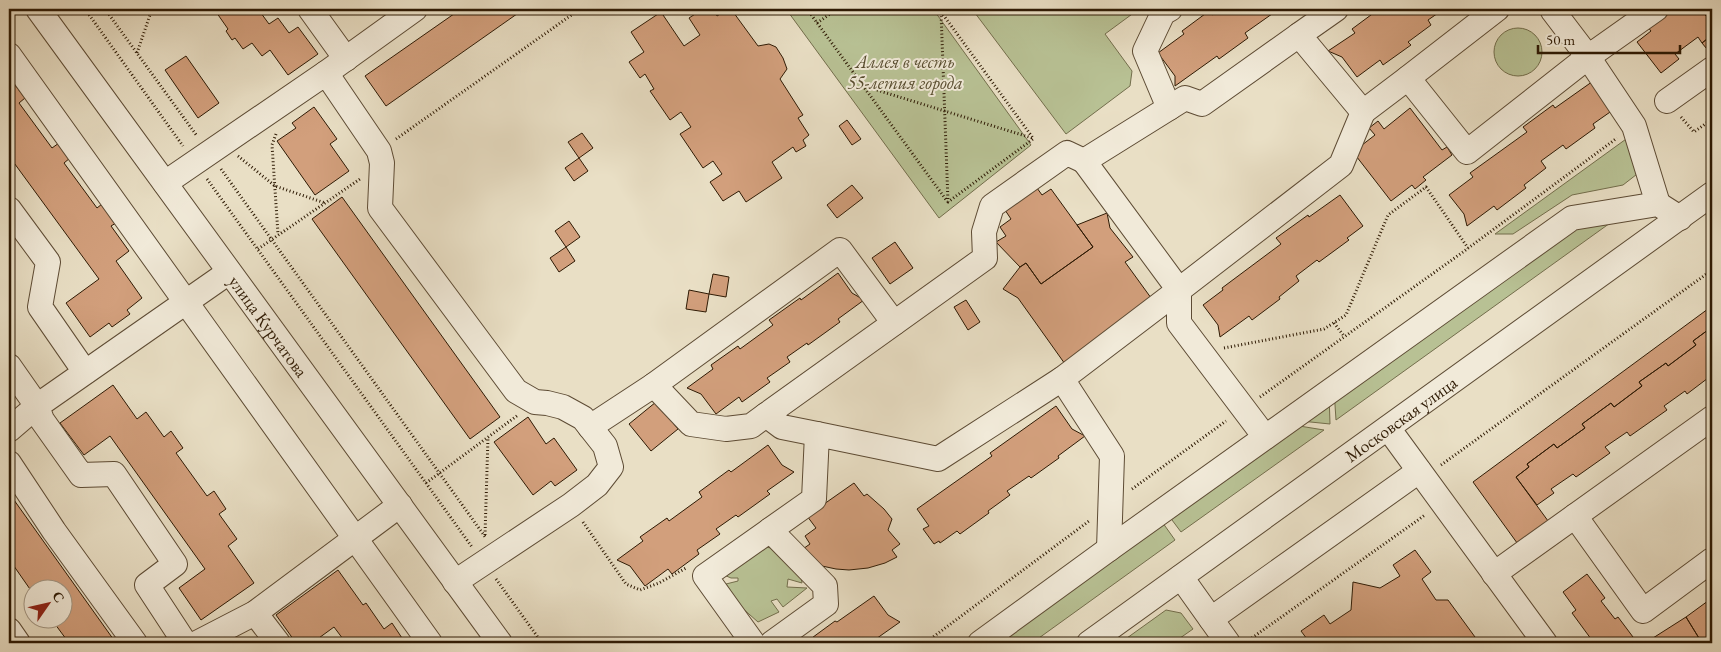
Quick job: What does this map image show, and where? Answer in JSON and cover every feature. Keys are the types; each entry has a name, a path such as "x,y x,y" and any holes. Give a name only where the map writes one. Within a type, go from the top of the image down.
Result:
{"street":[{"path":"310,9 346,59"},
{"path":"165,183 416,9"},
{"path":"1170,9 1163,14 1145,51 1170,108"},
{"path":"1084,162 1185,98 1202,104 1336,9"},
{"path":"766,415 782,427 938,459 1062,379 1341,165 1362,112 1497,9"},
{"path":"1408,78 1467,152 1588,57 1656,9"},
{"name":"улица Курчатова","path":"41,10 229,272 500,643"},
{"path":"1553,10 1588,57 1634,126 1658,204 1680,218"},
{"path":"1300,35 1362,112"},
{"path":"9,55 430,643"},
{"path":"1667,101 1712,68"},
{"path":"326,73 381,157 380,208 516,392 535,402 563,407 583,418 605,446 611,466 597,485 571,505 455,582"},
{"path":"654,384 691,424 726,429 751,426 984,258 984,232 992,206 1067,153 1084,162 1179,290 1179,323 1265,437"},
{"name":"Московская улица","path":"1089,643 1712,194"},
{"path":"980,643 1572,218 1658,204"},
{"path":"9,209 48,262 40,307 85,372"},
{"path":"590,427 654,384 840,250 894,323"},
{"path":"9,430 85,372 229,272"},
{"path":"9,366 38,406 42,420 81,475 114,474 175,564 147,585 185,643"},
{"path":"1062,379 1112,456 1109,549"},
{"path":"1494,574 1712,418"},
{"path":"1388,428 1545,643"},
{"path":"753,643 705,576 814,499 817,434"},
{"path":"9,464 54,531 135,643"},
{"path":"1211,619 1421,474"},
{"path":"197,643 255,613 400,505"},
{"path":"1576,516 1643,611 1712,560"},
{"path":"770,530 825,586 826,604 772,643"},
{"path":"1181,577 1228,643"},
{"path":"255,613 278,643"},
{"path":"9,630 18,643"}],"path":[{"path":"85,9 202,158 272,239 492,545 488,560"},
{"path":"105,9 137,53 258,249 426,483 488,560 542,643"},
{"path":"137,53 152,9"},
{"path":"258,249 325,203 381,157 580,9"},
{"path":"807,9 948,202"},
{"path":"818,23 836,9"},
{"path":"846,9 857,14 866,13 873,9"},
{"path":"928,9 940,10 1033,139"},
{"path":"940,10 948,202"},
{"path":"865,87 1033,139"},
{"path":"278,235 272,145 286,100"},
{"path":"1667,101 1694,132 1712,119"},
{"path":"925,643 1110,505 1468,248 1634,126"},
{"path":"948,202 1033,139"},
{"path":"202,158 227,147 275,186 325,203"},
{"path":"1202,353 1324,329 1346,315 1388,215 1426,187 1468,248"},
{"path":"1421,474 1712,270"},
{"path":"1334,323 1344,337"},
{"path":"426,483 535,402"},
{"path":"485,536 488,437"},
{"path":"1244,643 1442,503"},
{"path":"571,505 626,584 640,590 659,583 691,565 705,576"}],"green space":[{"name":"Аллея в честь 55-летия города","path":"786,9 933,9 1031,145 939,218"},
{"path":"972,9 1139,9 1105,34 1132,71 1130,86 1066,134"},
{"path":"1518,28 1527,30 1535,35 1540,43 1542,52 1540,61 1535,69 1527,74 1518,76 1509,74 1501,69 1496,61 1494,52 1496,43 1501,35 1509,30"},
{"path":"1633,134 1641,171 1623,185 1572,195 1513,234 1495,234"},
{"path":"1624,213 1336,420 1334,390 1572,219"},
{"path":"1329,393 1330,424 1291,420"},
{"path":"1287,424 1324,430 1181,532 1166,512"},
{"path":"1160,519 1175,540 1032,643 989,643"},
{"path":"753,546 773,548 801,577 802,583 788,579 787,587 807,588 783,607 777,599 771,601 779,612 758,622 741,607 726,584 738,581 738,578 724,575"},
{"path":"1166,610 1181,613 1193,629 1173,643 1120,643"}],"building":[{"path":"214,9 258,9 269,24 278,18 289,33 298,27 318,54 288,75 270,50 262,56 252,43 243,49 235,38 232,40 226,31 228,29"},
{"path":"461,9 524,9 386,106 365,76"},
{"path":"703,9 713,9 717,16 731,9 758,46 769,44 776,47 787,69 780,79 803,115 798,118 809,135 803,140 806,146 796,152 793,147 772,162 782,178 746,202 739,191 723,201 710,182 722,174 713,161 703,168 680,134 691,127 681,112 670,120 650,91 654,89 645,74 640,78 629,62 644,52 631,32 661,12 684,46 700,35 689,18"},
{"path":"1220,9 1279,9 1245,33 1248,38 1219,59 1217,56 1175,86 1175,76 1158,53 1184,34 1182,31 1209,11 1212,15"},
{"path":"1379,9 1381,12 1385,9 1444,9 1428,20 1431,25 1408,42 1411,45 1383,65 1380,60 1357,77 1342,57 1328,51 1355,33 1352,29"},
{"path":"1668,9 1701,9 1712,24 1712,35 1702,43 1698,37 1675,54 1679,59 1661,73 1637,42 1651,31 1646,25"},
{"path":"1701,9 1712,9 1712,24"},
{"path":"1712,35 1712,53 1711,54 1702,43"},
{"path":"186,56 219,103 198,118 165,70"},
{"path":"1596,79 1613,110 1593,124 1595,128 1566,149 1563,145 1541,161 1546,168 1524,185 1526,188 1497,210 1494,206 1467,226 1464,214 1449,195 1473,177 1470,173 1527,132 1523,127 1553,105 1555,108"},
{"path":"12,81 25,98 19,103 52,148 59,143 70,158 64,163 97,208 102,204 116,223 111,226 129,251 116,261 142,298 127,310 130,314 112,327 109,323 90,337 66,303 99,279 9,156 9,83"},
{"path":"314,107 337,139 330,144 349,171 315,195 277,141 296,128 292,123"},
{"path":"1410,108 1442,150 1447,147 1452,155 1423,177 1426,180 1415,189 1412,185 1391,201 1353,152 1375,135 1369,128 1378,121 1384,129"},
{"path":"847,120 861,139 852,145 839,126"},
{"path":"582,133 593,148 579,158 568,142"},
{"path":"579,158 588,171 574,181 565,168"},
{"path":"852,185 863,198 837,218 827,205"},
{"path":"1037,188 1042,195 1051,189 1093,247 1041,284 1026,263 1020,267 996,242 1006,236 1000,227 1011,219 1005,210"},
{"path":"1340,195 1363,226 1347,238 1349,240 1296,276 1299,281 1279,297 1280,299 1252,320 1249,316 1220,337 1218,325 1203,305 1223,290 1222,288 1281,244 1276,238"},
{"path":"342,197 500,417 470,439 312,219"},
{"path":"1107,213 1110,228 1133,257 1125,262 1154,302 1065,364 1018,298 1003,289 1020,267 1026,263 1041,284 1093,247 1077,225"},
{"path":"569,221 580,237 566,247 555,231"},
{"path":"895,242 913,268 890,284 872,258"},
{"path":"566,247 575,261 559,272 550,258"},
{"path":"838,273 852,293 864,300 838,319 840,322 808,345 807,343 787,357 790,362 767,378 770,382 742,402 739,397 716,414 701,394 687,388 713,369 711,365 738,346 740,349 773,325 769,320"},
{"path":"713,274 729,277 726,297 709,294"},
{"path":"689,290 709,294 706,312 686,309"},
{"path":"966,300 980,322 968,330 954,307"},
{"path":"1712,306 1712,327 1693,341 1696,345 1668,366 1666,363 1639,382 1642,386 1614,407 1611,403 1582,424 1585,428 1557,448 1554,444 1527,464 1529,467 1516,477 1551,525 1520,547 1473,482"},
{"path":"1712,327 1712,375 1687,394 1685,391 1664,406 1667,410 1630,436 1627,432 1605,447 1610,453 1576,477 1573,474 1551,489 1554,493 1537,505 1516,477 1529,467 1527,464 1554,444 1557,448 1585,428 1582,424 1611,403 1614,407 1642,386 1639,382 1666,363 1668,366 1696,345 1693,341"},
{"path":"113,385 137,419 146,412 164,437 171,431 183,448 176,453 207,496 214,491 226,509 219,514 237,539 228,546 254,583 201,620 179,588 205,569 110,436 84,455 60,423"},
{"path":"656,402 678,429 651,451 629,424"},
{"path":"1056,406 1072,429 1085,436 1031,478 1029,476 1007,491 1010,495 960,534 957,531 940,543 939,541 934,544 923,529 929,526 917,509 992,456 990,453"},
{"path":"528,417 546,444 554,438 577,470 555,486 551,481 533,495 494,442"},
{"path":"768,445 782,465 794,472 767,491 770,494 738,517 736,515 716,529 720,534 697,550 699,554 672,574 668,569 645,586 630,566 617,560 643,541 640,537 667,518 669,521 702,497 699,492"},
{"path":"854,483 864,496 867,494 892,519 888,530 900,544 892,550 897,557 868,568 849,570 822,566 800,551 810,544 805,536 816,528 807,516"},
{"path":"9,493 71,580 24,580 9,559"},
{"path":"1415,550 1431,572 1422,579 1436,600 1448,600 1475,637 1474,643 1310,643 1301,631 1324,615 1330,624 1351,610 1353,582 1380,588 1400,576 1393,565"},
{"path":"338,570 363,605 366,603 384,629 392,623 402,638 395,643 346,643 334,627 312,643 296,643 276,615"},
{"path":"1587,574 1605,598 1601,601 1615,619 1618,617 1636,641 1633,643 1594,643 1572,613 1576,610 1563,592"},
{"path":"72,581 116,643 69,643 59,630 72,630"},
{"path":"874,596 888,615 900,622 873,641 875,643 805,643 835,621 837,622"},
{"path":"1712,598 1712,638 1702,643 1686,617"},
{"path":"1686,617 1702,643 1657,643 1653,638"}]}
